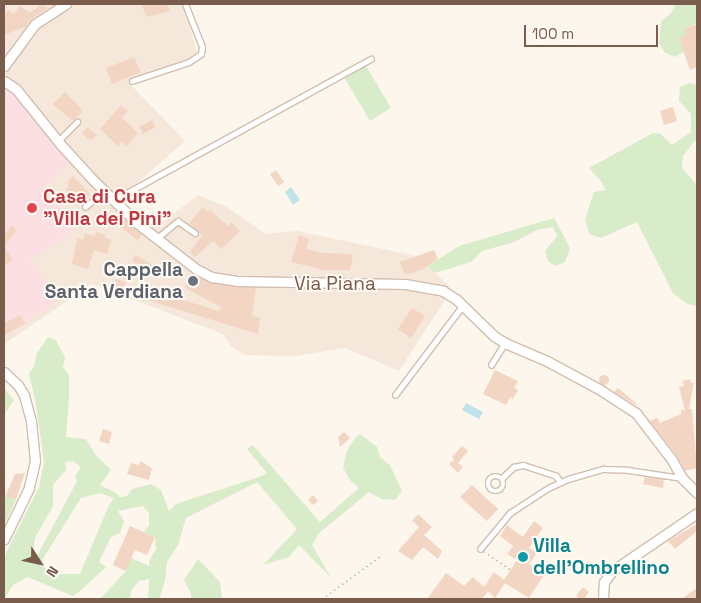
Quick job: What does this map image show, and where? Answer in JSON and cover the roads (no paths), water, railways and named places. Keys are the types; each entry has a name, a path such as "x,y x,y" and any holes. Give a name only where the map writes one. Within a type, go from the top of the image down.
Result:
{"street":[{"path":"4,66 35,24 66,4"},
{"name":"Via Piana","path":"4,81 16,88 58,141 104,191 157,238 196,269 212,277 264,283 405,284 443,291 463,305 505,343 547,361 590,384 636,413 680,475 697,493"},
{"path":"4,372 18,385 24,395 31,422 35,461 29,488 4,539"},
{"path":"604,599 604,582 612,571 697,513"}],"lane":[{"path":"132,80 189,62 201,54 202,47 185,4"},
{"path":"114,200 370,59"},
{"path":"58,141 77,122"},
{"path":"85,207 104,191"},
{"path":"157,238 178,221 195,233"},
{"path":"395,395 463,305"},
{"path":"491,365 505,343"},
{"path":"502,478 514,467 522,465 556,476 561,482"},
{"path":"480,549 510,513 561,482 604,469 680,475"}],"water":[{"path":"291,187 300,200 293,205 285,192"},
{"path":"466,403 483,412 479,419 462,410"}],"place":[{"name":"Casa di Cura \"Villa dei Pini\"","path":"32,208"},
{"name":"Cappella Santa Verdiana","path":"193,281"},
{"name":"Villa dell'Ombrellino","path":"523,557"}]}
